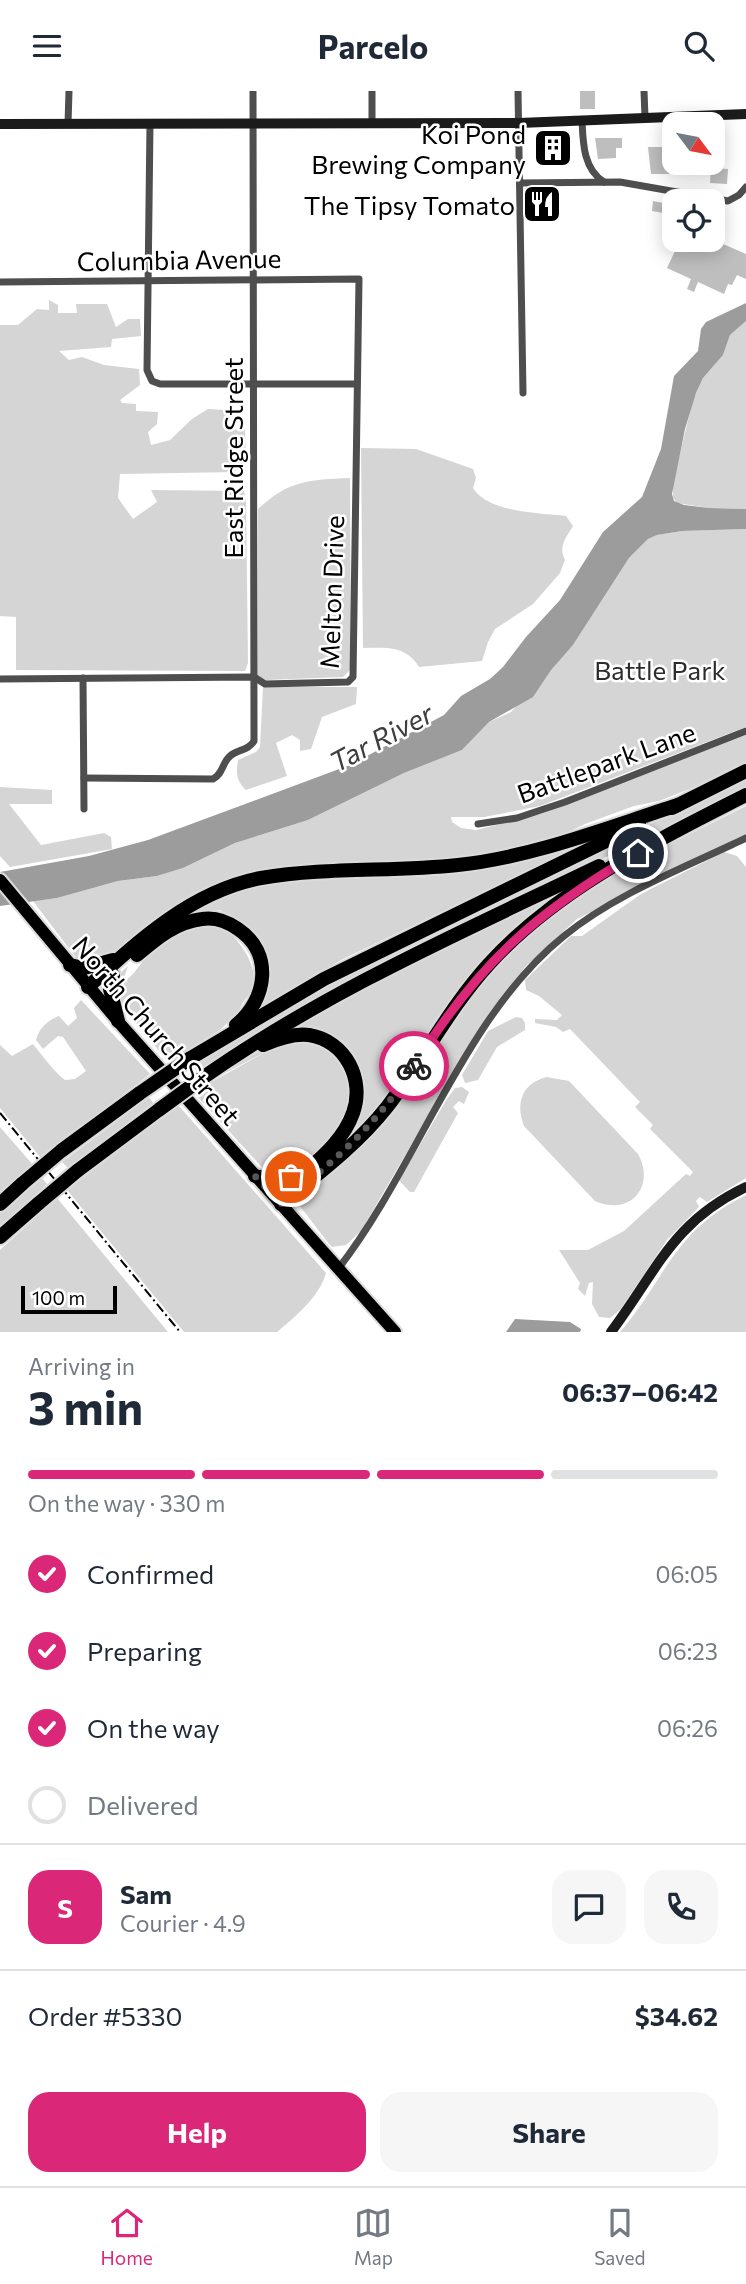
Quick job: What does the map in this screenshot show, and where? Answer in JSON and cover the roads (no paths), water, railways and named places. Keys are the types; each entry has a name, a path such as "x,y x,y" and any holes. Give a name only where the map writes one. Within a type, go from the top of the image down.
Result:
{"highway":[{"path":"192,1057 324,979 746,771"},
{"path":"278,1202 340,1156 379,1117 460,997 518,935 592,880 746,795"},
{"path":"91,989 120,957 175,914 229,888 260,878 457,865 499,859 678,805"},
{"path":"0,1237 77,1171 229,1059 285,1023 392,967 643,845 662,839"},
{"path":"0,1204 61,1151 241,1022 260,993 264,976 257,949 244,933 216,919 184,923 169,930 113,975 91,989"},
{"path":"70,965 92,967 120,957"},
{"path":"113,975 110,989 117,1021"},
{"path":"229,1059 276,1040 301,1035 317,1037 332,1044 346,1058 354,1072 357,1088 352,1115 338,1140 303,1173 278,1202"},
{"path":"255,1176 273,1180 303,1173"}],"main road":[{"path":"0,124 519,123 746,114"},
{"name":"North Church Street","path":"0,880 117,1021 395,1332"},
{"path":"611,1332 666,1249 692,1221 724,1198 746,1187"}],"street":[{"path":"68,124 69,91"},
{"name":"East Ridge Street","path":"84,778 213,779 218,776 230,757 247,749 254,741 253,91"},
{"path":"372,91 372,123"},
{"path":"518,91 523,393"},
{"path":"643,91 645,117"},
{"path":"582,120 583,141 590,167 595,176 605,182"},
{"path":"150,124 147,370 152,381 160,384 357,384"},
{"path":"520,183 605,182 641,185 728,201 740,195 746,187"},
{"name":"Columbia Avenue","path":"0,282 359,279"},
{"name":"Melton Drive","path":"0,679 254,677 265,684 348,682 353,677 359,279"},
{"path":"83,678 84,809"},
{"name":"Battlepark Lane","path":"478,824 517,818 565,802 746,731"},
{"path":"338,1269 366,1232 485,1027 527,971 562,937 610,905 746,838"}],"railway":[{"path":"0,1113 180,1332"}],"place":[{"name":"Koi Pond Brewing Company","path":"553,148"},
{"name":"The Tipsy Tomato","path":"542,204"}],"park label":[{"name":"Battle Park","path":"660,669"}],"water label":[{"name":"Tar River","path":"381,737"}]}
